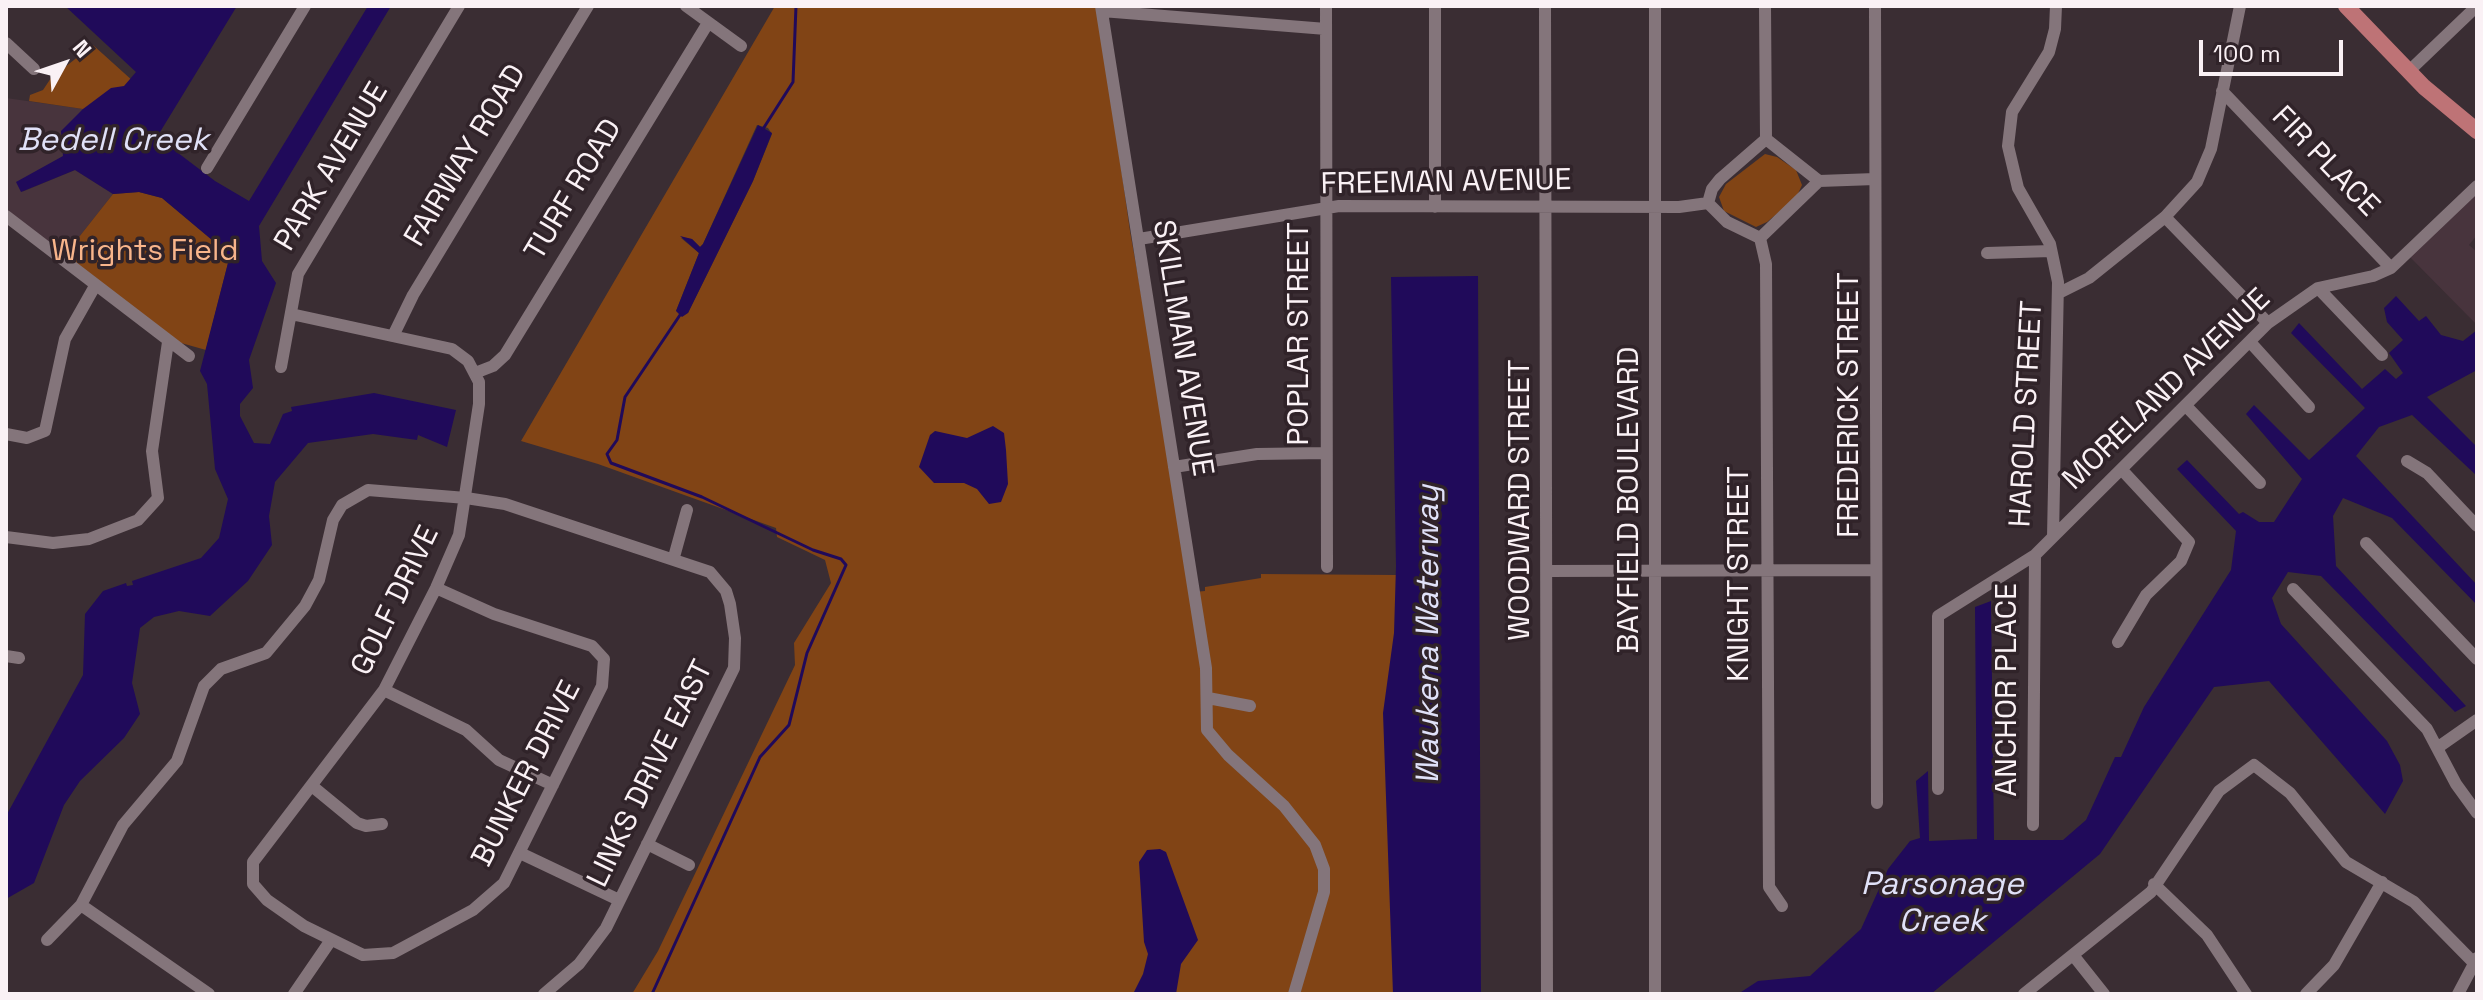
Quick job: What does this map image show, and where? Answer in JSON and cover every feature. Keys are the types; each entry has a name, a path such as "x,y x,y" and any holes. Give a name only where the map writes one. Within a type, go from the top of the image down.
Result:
{"main road":[{"path":"2346,6 2409,71 2477,131"}],"street":[{"path":"207,168 305,6"},
{"name":"PARK AVENUE","path":"281,367 298,274 459,6"},
{"name":"FAIRWAY ROAD","path":"393,336 413,295 588,6"},
{"path":"686,6 741,46"},
{"name":"POPLAR STREET","path":"1326,6 1327,567"},
{"path":"1435,6 1435,207"},
{"name":"WOODWARD STREET","path":"1545,6 1547,994"},
{"name":"BAYFIELD BOULEVARD","path":"1655,6 1655,994"},
{"path":"1765,6 1766,139 1720,179 1712,189 1708,203 1727,222 1760,238 1819,181"},
{"name":"FREDERICK STREET","path":"1875,6 1877,803"},
{"name":"HAROLD STREET","path":"1938,789 1938,616 2035,555 2053,537 2059,293 2051,251 2041,226 2018,188 2008,146 2012,112 2049,52 2055,29 2056,6"},
{"path":"2059,293 2089,278 2165,217 2203,172 2240,6"},
{"path":"2409,71 2477,6"},
{"path":"1102,8 1326,29"},
{"name":"SKILLMAN AVENUE","path":"1102,8 1206,668 1207,730 1284,806 1321,856 1324,892 1294,994"},
{"name":"TURF ROAD","path":"475,373 493,366 505,355 708,23"},
{"path":"6,43 34,69"},
{"name":"FIR PLACE","path":"2222,91 2391,268"},
{"path":"1766,139 1819,181 1875,179"},
{"name":"MORELAND AVENUE","path":"2053,537 2268,323 2318,288 2373,276 2391,268 2477,186"},
{"name":"FREEMAN AVENUE","path":"1139,239 1326,209 1657,207 1708,203"},
{"path":"6,216 189,356"},
{"path":"2165,217 2268,323"},
{"name":"KNIGHT STREET","path":"1760,238 1766,264 1769,887 1782,906"},
{"path":"1987,253 2051,251"},
{"path":"6,434 39,436 48,426 65,339 95,286"},
{"path":"2318,288 2382,355"},
{"path":"291,314 452,349 468,361 475,373"},
{"path":"6,537 53,543 89,539 138,520 158,498 152,451 168,342"},
{"path":"2251,343 2309,407"},
{"name":"GOLF DRIVE","path":"253,866 257,853 384,690 436,588 459,535 466,498 479,404 475,373"},
{"path":"2186,406 2260,483"},
{"path":"1174,467 1257,454 1326,453"},
{"path":"2407,461 2427,473 2477,526"},
{"path":"2118,642 2146,595 2181,561 2189,542 2184,533 2122,470"},
{"name":"LINKS DRIVE EAST","path":"47,940 81,905 123,825 177,761 204,686 221,669 266,653 305,606 319,580 333,520 342,505 368,490 466,498 505,504 674,557 710,572 726,591 735,638 734,668 595,945 571,972 544,994"},
{"path":"674,557 687,510"},
{"path":"2366,543 2477,659"},
{"name":"ANCHOR PLACE","path":"2033,825 2035,555"},
{"path":"1547,571 1875,570"},
{"name":"BUNKER DRIVE","path":"253,866 253,884 267,900 304,926 363,955 393,953 484,902 504,883 602,686 605,669 601,654 584,643 494,614 436,588"},
{"path":"2293,589 2427,729 2477,813"},
{"path":"384,690 466,730 499,760 553,785"},
{"path":"1208,698 1250,706"},
{"path":"2437,748 2477,720"},
{"path":"2024,994 2151,892 2219,791 2254,765 2290,793 2346,862 2414,902 2475,960 2458,994"},
{"path":"312,786 357,823 366,826 382,824"},
{"path":"647,844 689,865"},
{"path":"520,853 619,900"},
{"path":"2306,994 2334,965 2382,882"},
{"path":"2154,884 2207,935 2246,994"},
{"path":"81,905 209,994"},
{"path":"294,994 331,940"},
{"path":"2073,955 2104,994"}],"shaded area":[{"path":"6,98 83,109 68,128 63,156 22,192 75,170 113,194 64,256 6,212"},
{"path":"2477,189 2477,235 2469,245 2477,252 2477,325 2408,255"}],"green space":[{"path":"775,6 1098,6 1130,231 1194,592 1205,591 1205,587 1261,578 1261,574 1396,575 1397,994 632,994 658,951 795,665 794,643 831,583 825,560 777,537 776,528 598,464 521,441","holes":["757,125 768,128 772,134 753,181 688,313 676,311 699,253 681,238 692,239 700,247 703,244"]},
{"path":"93,45 134,82 124,96 83,109 29,101 30,95 43,90 51,78"},
{"path":"1765,154 1777,157 1796,170 1802,185 1796,198 1767,222 1756,227 1724,211 1719,197 1726,184"},
{"name":"Wrights Field","path":"139,192 162,198 218,245 228,263 206,350 174,341 64,256 113,194"}],"water":[{"name":"Bedell Creek","path":"65,6 237,6 157,137 215,181 249,201 368,6 391,6 259,226 262,261 276,283 249,360 253,388 240,404 240,416 254,443 270,444 283,414 292,411 291,407 374,393 456,410 447,447 418,435 417,440 373,434 308,443 275,482 269,516 272,545 248,581 210,616 179,611 154,617 140,628 132,683 140,714 124,738 80,781 64,805 34,883 6,899 6,816 83,675 85,614 103,591 126,583 127,586 133,585 132,581 201,558 219,538 228,499 215,469 207,384 200,371 228,263 218,245 162,198 139,192 113,194 75,170 21,192 16,182 63,156 61,131 83,109 111,88 124,86 136,72"},
{"path":"758,125 772,133 753,181 688,313 682,317 676,311 699,253 680,236 692,239 700,247 703,244"},
{"name":"Waukena Waterway","path":"1478,276 1481,994 1393,994 1383,713 1394,633 1396,566 1391,277"},
{"name":"Parsonage Creek","path":"2396,296 2419,321 2426,316 2441,335 2463,341 2477,330 2477,370 2427,397 2477,447 2477,476 2412,415 2379,427 2356,456 2477,585 2477,605 2392,518 2343,498 2333,516 2336,566 2466,706 2455,712 2321,576 2288,572 2272,598 2281,624 2387,741 2400,765 2403,781 2385,814 2269,681 2214,687 2100,854 1931,994 1738,994 1758,981 1810,976 1861,929 1888,869 1910,841 1920,838 1916,781 1928,771 1929,841 1977,839 1975,607 1991,601 1994,840 2063,840 2086,820 2115,757 2121,757 2144,707 2231,570 2236,531 2177,469 2187,460 2239,514 2243,512 2259,522 2274,522 2302,479 2246,414 2254,405 2309,460 2365,408 2291,333 2299,323 2362,389 2385,369 2396,379 2403,373 2389,353 2403,340 2387,322 2384,308"},
{"path":"993,426 1004,433 1006,450 1008,484 1001,502 989,504 977,489 964,483 934,483 919,467 930,435 935,431 967,438"},
{"path":"1147,850 1166,852 1198,940 1181,964 1176,994 1133,994 1148,954 1144,942 1139,862"}],"waterway":[{"path":"763,129 793,82 796,6"},
{"path":"652,994 760,757 789,725 807,653 846,565 841,559 813,550 702,497 611,463 607,454 617,440 625,397 680,315"}]}
